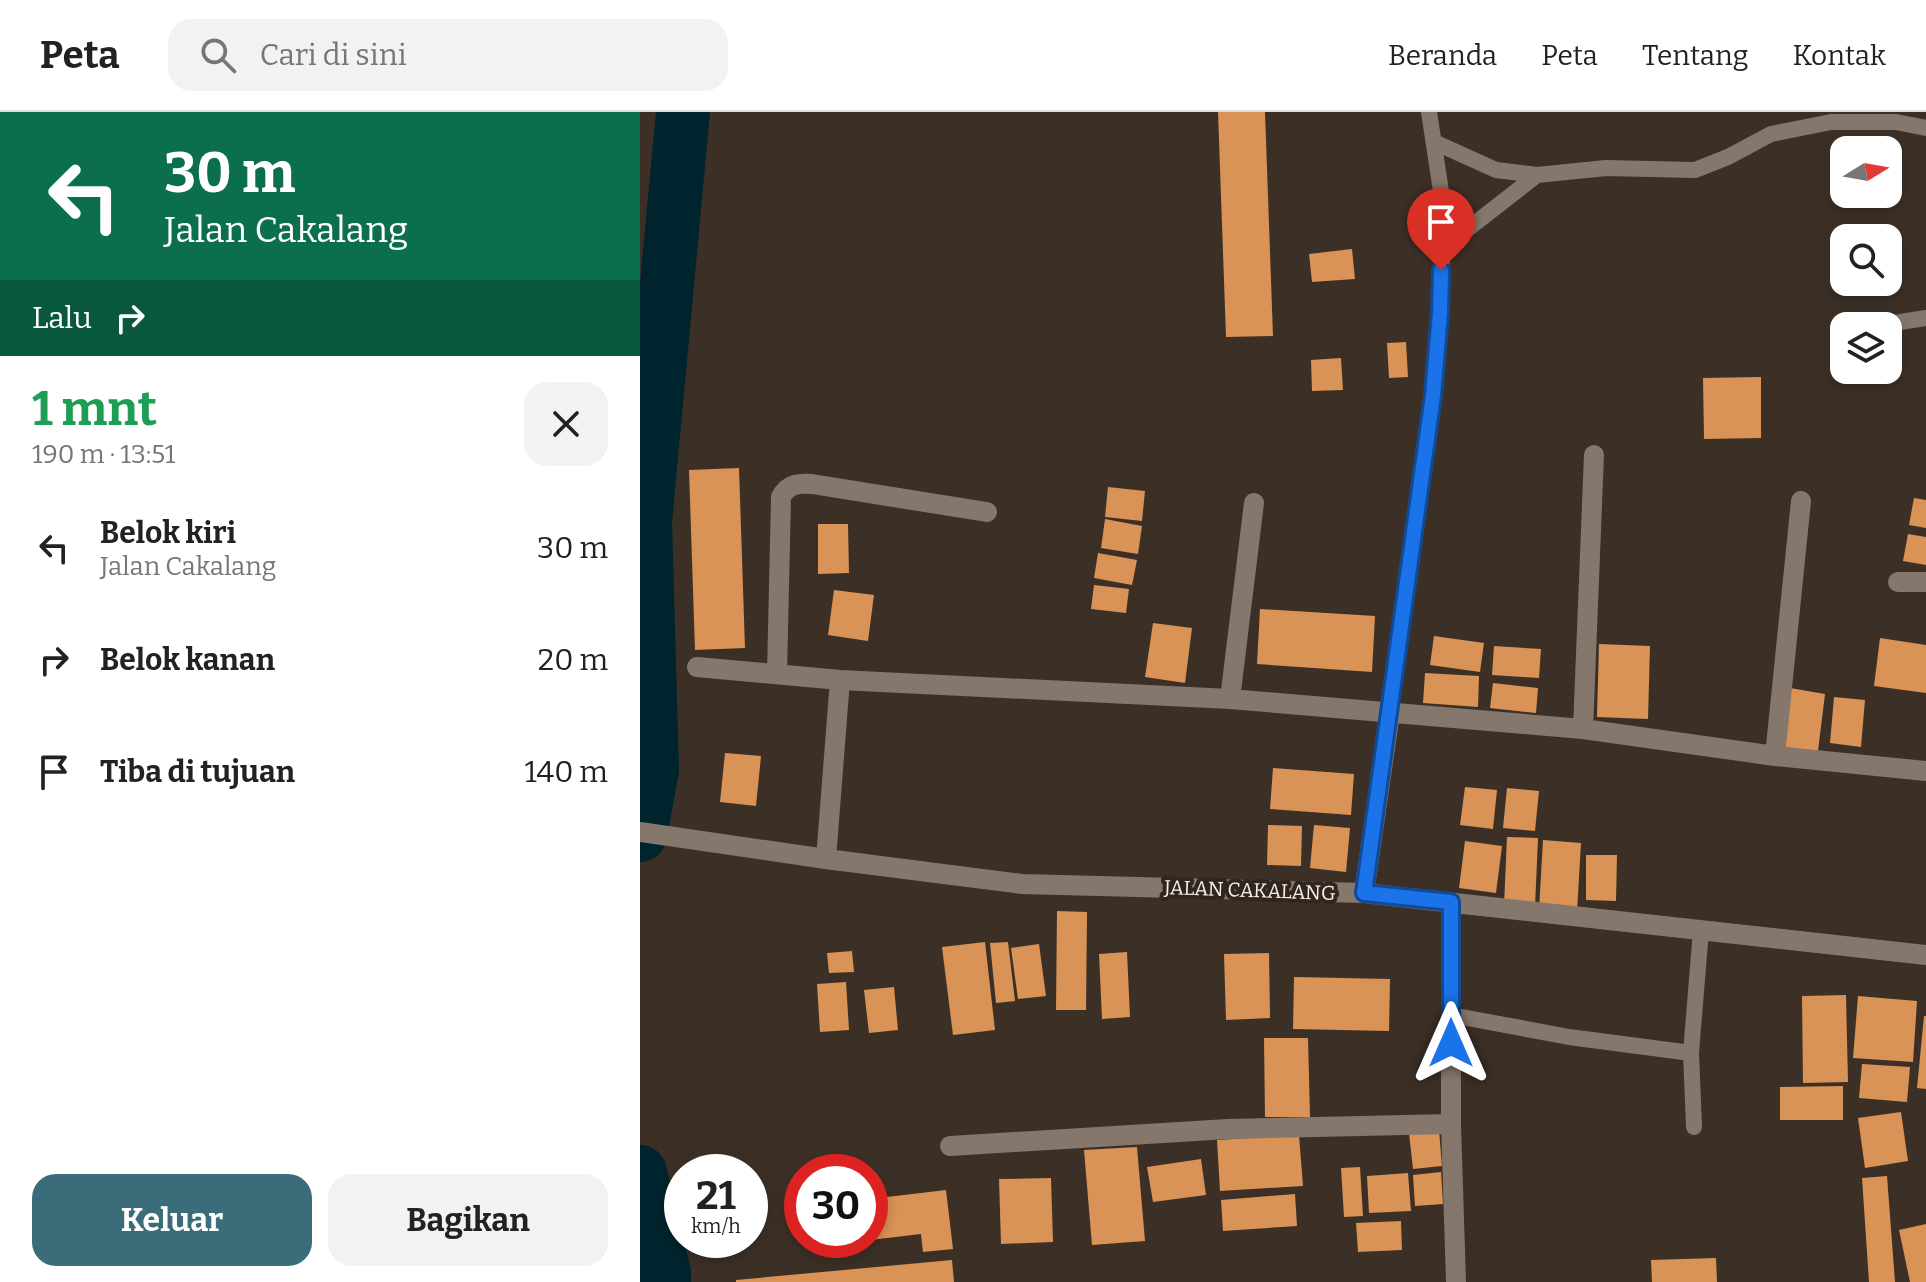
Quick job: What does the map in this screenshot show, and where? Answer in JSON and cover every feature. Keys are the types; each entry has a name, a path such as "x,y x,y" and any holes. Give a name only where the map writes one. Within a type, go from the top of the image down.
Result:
{"street":[{"path":"1583,729 1594,455"},
{"path":"777,674 781,497 785,490 800,483 812,484 987,512"},
{"path":"1775,756 1801,501"},
{"path":"1230,699 1254,503"},
{"path":"1898,582 1926,582"},
{"path":"697,667 840,680 1230,699 1583,729 1775,756 1926,771"},
{"path":"826,859 840,680"},
{"path":"1364,893 1390,713"},
{"name":"JALAN CAKALANG","path":"640,832 1022,884 1364,893 1926,955"},
{"path":"1451,902 1451,1124 1456,1282"},
{"path":"950,1146 1228,1129 1451,1124"}],"lane":[{"path":"1390,713 1433,395 1440,313 1444,211 1429,112"},
{"path":"1434,142 1496,170 1537,175 1606,168 1695,170 1771,134 1831,122 1896,122 1926,128"},
{"path":"1442,249 1537,175"},
{"path":"1902,322 1926,318"},
{"path":"1694,1127 1691,1053 1701,930"},
{"path":"1451,1015 1569,1037 1691,1053"}],"building":[{"path":"1218,112 1265,112 1273,336 1226,337"},
{"path":"1352,249 1355,279 1312,282 1309,254"},
{"path":"1406,342 1408,377 1389,378 1387,343"},
{"path":"1341,358 1343,390 1312,391 1311,360"},
{"path":"1761,377 1761,438 1704,439 1703,378"},
{"path":"739,468 745,648 695,650 689,470"},
{"path":"1108,487 1145,491 1142,521 1105,517"},
{"path":"1914,498 1926,500 1926,528 1909,525"},
{"path":"1105,519 1142,526 1138,554 1101,548"},
{"path":"818,524 848,524 849,573 818,574"},
{"path":"1908,534 1926,537 1926,565 1903,561"},
{"path":"1098,553 1137,560 1132,585 1094,578"},
{"path":"1094,585 1129,589 1126,613 1091,609"},
{"path":"834,590 874,595 868,641 828,635"},
{"path":"1260,609 1375,616 1372,672 1257,664"},
{"path":"1153,623 1192,628 1185,683 1145,677"},
{"path":"1434,636 1484,643 1480,672 1430,665"},
{"path":"1880,638 1926,645 1926,693 1874,686"},
{"path":"1599,644 1650,646 1648,719 1597,717"},
{"path":"1494,646 1541,649 1539,678 1492,675"},
{"path":"1425,673 1479,676 1478,707 1423,703"},
{"path":"1493,683 1538,688 1536,713 1490,708"},
{"path":"1790,688 1825,694 1818,751 1782,747"},
{"path":"1834,697 1865,700 1861,747 1830,743"},
{"path":"725,753 761,756 756,806 720,802"},
{"path":"1273,768 1354,774 1351,815 1270,809"},
{"path":"1465,787 1497,790 1493,829 1460,825"},
{"path":"1507,788 1539,791 1535,831 1503,828"},
{"path":"1268,825 1302,826 1301,866 1267,865"},
{"path":"1314,825 1350,828 1346,872 1310,868"},
{"path":"1507,837 1538,838 1535,907 1504,906"},
{"path":"1543,840 1581,843 1577,912 1539,910"},
{"path":"1465,841 1502,846 1496,893 1459,888"},
{"path":"1586,855 1617,855 1616,901 1586,900"},
{"path":"1057,911 1087,912 1086,1010 1056,1010"},
{"path":"985,942 995,1030 953,1035 942,947"},
{"path":"1008,942 1015,1001 996,1003 990,943"},
{"path":"1039,944 1046,996 1018,999 1011,948"},
{"path":"852,951 854,972 829,973 827,953"},
{"path":"1127,952 1130,1017 1102,1019 1099,954"},
{"path":"1269,953 1270,1018 1226,1020 1224,954"},
{"path":"1294,977 1390,979 1389,1031 1293,1029"},
{"path":"846,982 849,1030 820,1032 817,984"},
{"path":"894,987 898,1030 869,1033 864,990"},
{"path":"1846,995 1848,1082 1803,1083 1802,996"},
{"path":"1858,996 1917,1001 1913,1062 1853,1058"},
{"path":"1926,1016 1926,1089 1917,1088"},
{"path":"1264,1038 1308,1038 1310,1117 1265,1117"},
{"path":"1862,1064 1910,1067 1907,1102 1859,1098"},
{"path":"1843,1086 1843,1120 1780,1120 1780,1087"},
{"path":"1901,1112 1908,1161 1865,1168 1858,1118"},
{"path":"1439,1130 1442,1166 1413,1169 1409,1133"},
{"path":"1299,1135 1303,1186 1220,1191 1217,1140"},
{"path":"1137,1147 1145,1241 1092,1245 1084,1150"},
{"path":"1201,1159 1206,1195 1153,1202 1147,1167"},
{"path":"1360,1167 1363,1216 1344,1217 1341,1168"},
{"path":"1441,1172 1443,1204 1415,1206 1413,1175"},
{"path":"1408,1173 1411,1211 1369,1213 1367,1176"},
{"path":"1887,1176 1895,1282 1869,1282 1862,1178"},
{"path":"1051,1178 1053,1242 1001,1244 999,1179"},
{"path":"946,1190 953,1249 923,1252 921,1234 888,1238 888,1197"},
{"path":"1295,1194 1297,1226 1223,1231 1221,1200"},
{"path":"1401,1221 1402,1250 1358,1252 1356,1223"},
{"path":"1926,1224 1926,1282 1910,1282 1899,1230"},
{"path":"1716,1258 1717,1282 1652,1282 1651,1260"},
{"path":"952,1260 954,1282 736,1282 736,1280"}],"waterway":[{"path":"640,835 652,770 645,521 683,112"},
{"path":"640,1172 664,1282"}],"route":[{"path":"1441,270 1433,395 1364,893 1451,902 1451,1043"}]}
